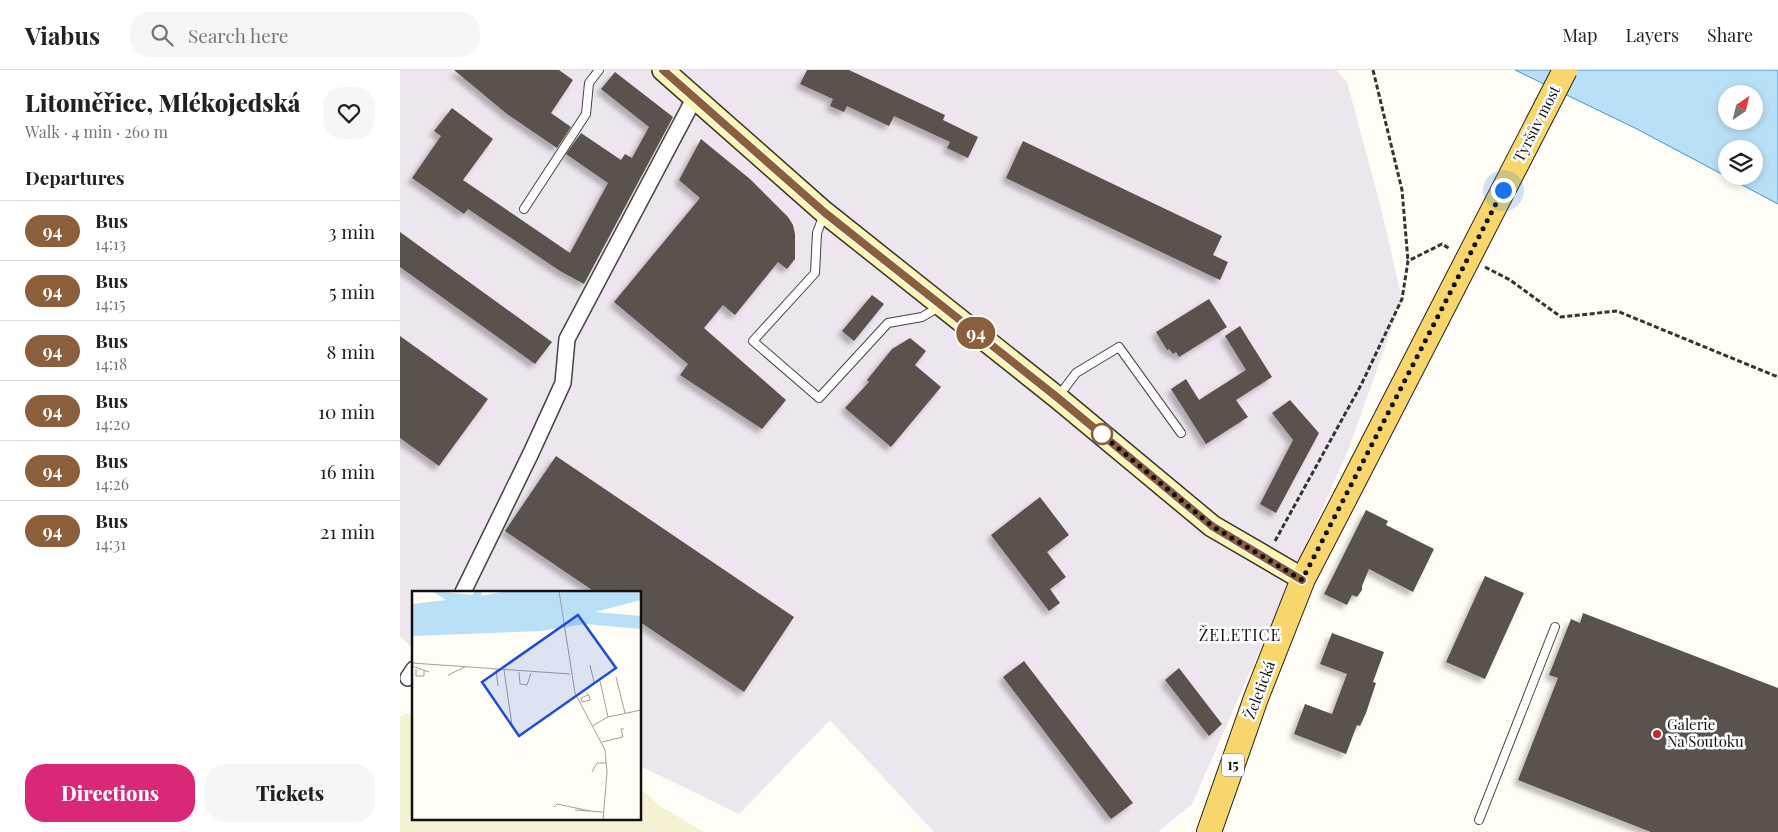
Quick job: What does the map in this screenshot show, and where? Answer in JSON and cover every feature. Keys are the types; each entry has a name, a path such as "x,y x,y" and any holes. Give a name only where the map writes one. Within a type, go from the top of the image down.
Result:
{"main road":[{"name":"Tyršův most","path":"1345,498 1565,70"},
{"name":"Želetická","path":"1210,832 1256,698 1302,580 1345,498"}],"street":[{"path":"663,70 824,212 1058,398 1212,526 1302,580"},
{"path":"462,591 531,453 563,383 567,339 695,97"}],"lane":[{"path":"524,209 586,114 589,83 599,70"},
{"path":"824,212 816,233 815,273 753,341 819,398 888,323 922,317 942,306"},
{"path":"1058,398 1076,373 1120,347 1181,433"},
{"path":"1479,820 1555,627"}],"path":[{"path":"1282,527 1361,385 1402,299 1408,261 1402,190 1373,70"},
{"path":"1408,261 1442,244 1459,253"},
{"path":"1484,267 1510,280 1561,317 1618,310 1778,377"}],"shaded area":[{"path":"400,70 1336,70 1347,82 1380,204 1402,299 1349,448 1192,804 1158,832 934,832 830,720 739,814 641,766 641,591 412,591 412,648 400,636"},
{"path":"412,713 412,820 641,820 641,790 660,806 704,832 400,832 400,716"}],"water":[{"path":"1515,70 1778,70 1778,204 1742,185 1763,185 1763,140 1718,140 1718,172 1637,129"}],"building":[{"path":"454,70 559,70 573,80 551,113 571,127 557,148 507,114"},
{"path":"807,70 849,70 945,115 943,120 978,137 968,158 947,148 950,142 894,116 889,126 847,106 844,112 830,106 833,99 800,84"},
{"path":"615,72 673,117 584,284 560,271 468,209 464,214 412,178 441,136 434,131 452,108 493,139 463,180 570,253 608,183 566,154 581,133 621,160 625,154 632,158 649,127 601,89"},
{"path":"701,139 750,179 788,217 793,225 795,234 795,259 787,269 778,262 735,315 723,305 704,328 786,400 762,429 680,375 688,364 614,302 700,198 679,180"},
{"path":"1023,141 1222,236 1213,255 1228,262 1220,280 1006,178"},
{"path":"400,232 552,342 535,364 400,267"},
{"path":"872,295 884,304 854,341 842,331"},
{"path":"1209,299 1227,327 1179,357 1176,352 1173,354 1169,349 1167,350 1156,332"},
{"path":"1240,326 1272,377 1236,400 1248,417 1206,444 1171,389 1186,379 1199,400 1246,370 1225,336"},
{"path":"400,336 488,399 439,466 400,438"},
{"path":"910,338 926,351 915,365 941,387 891,447 845,408 869,382 867,380 892,349"},
{"path":"1290,400 1319,433 1276,513 1260,504 1293,440 1272,413"},
{"path":"556,456 794,617 744,692 641,623 641,591 594,591 505,531"},
{"path":"1040,497 1069,535 1047,552 1066,577 1050,589 1060,603 1049,611 991,535"},
{"path":"1366,510 1388,521 1386,525 1434,549 1413,592 1369,569 1362,590 1357,597 1352,595 1347,605 1324,594"},
{"path":"1485,576 1524,593 1485,679 1446,662"},
{"name":"Galerie Na Soutoku","path":"1583,613 1778,688 1778,832 1651,832 1518,780 1558,678 1549,675 1571,619 1580,623"},
{"path":"1332,633 1384,652 1373,682 1376,683 1366,713 1360,726 1357,725 1346,754 1294,734 1305,704 1332,714 1347,674 1320,664"},
{"path":"1024,661 1133,803 1111,819 1003,677"},
{"path":"1179,668 1222,724 1209,736 1165,680"}],"bus line":[{"name":"94","path":"663,70 824,212 1058,398 1212,526 1302,580"}],"place":[{"name":"Galerie Na Soutoku","path":"1657,734"}],"district":[{"name":"ŽELETICE","path":"1240,635"}],"route":[{"path":"1102,434 1100,433 1212,526 1302,580 1503,190"}]}
